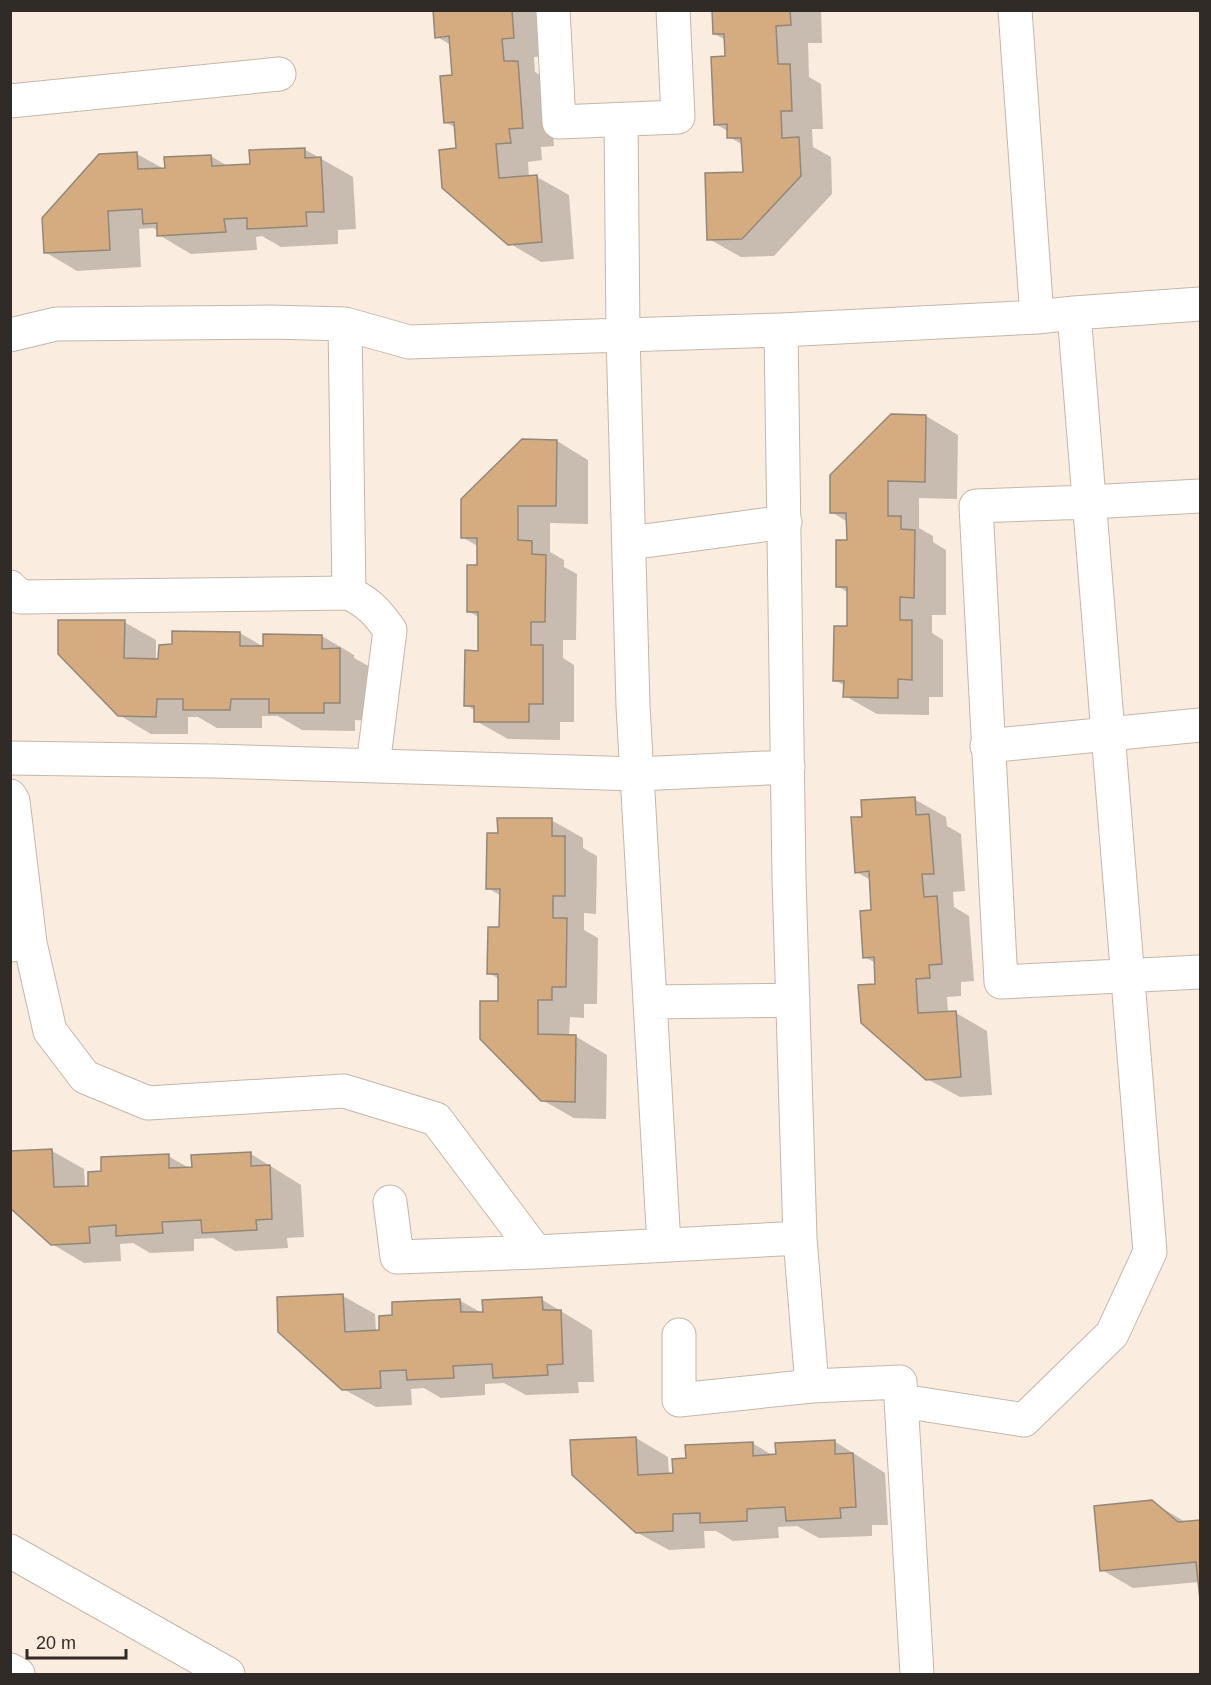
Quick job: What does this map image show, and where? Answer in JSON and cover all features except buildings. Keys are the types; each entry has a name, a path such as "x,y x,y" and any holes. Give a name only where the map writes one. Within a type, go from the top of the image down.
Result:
{"main road":[{"path":"553,10 559,123 678,117 673,10"},
{"path":"1015,10 1037,317"},
{"path":"10,101 279,74"},
{"path":"621,120 622,334 630,543 633,706 664,1245"},
{"path":"10,335 56,324 270,322 345,324 409,342 781,330 1037,317 1200,304"},
{"path":"902,1401 1024,1420 1112,1334 1150,1252 1074,313"},
{"path":"345,324 349,593"},
{"path":"781,330 792,1000 800,1238 812,1386"},
{"path":"1200,496 976,506 1001,982 1200,972"},
{"path":"630,543 785,522"},
{"path":"10,587 20,597 349,593 366,602 390,630 373,766"},
{"path":"987,746 1108,732 1200,725"},
{"path":"10,758 213,761 637,774 788,767"},
{"path":"10,796 14,801 20,944 50,1031 85,1077 148,1103 344,1090 436,1119 536,1252"},
{"path":"650,1002 792,1000"},
{"path":"390,1202 397,1257 800,1238"},
{"path":"679,1335 680,1400 812,1386 900,1382 916,1674"},
{"path":"10,1551 228,1674"},
{"path":"10,1670 18,1674"}]}
